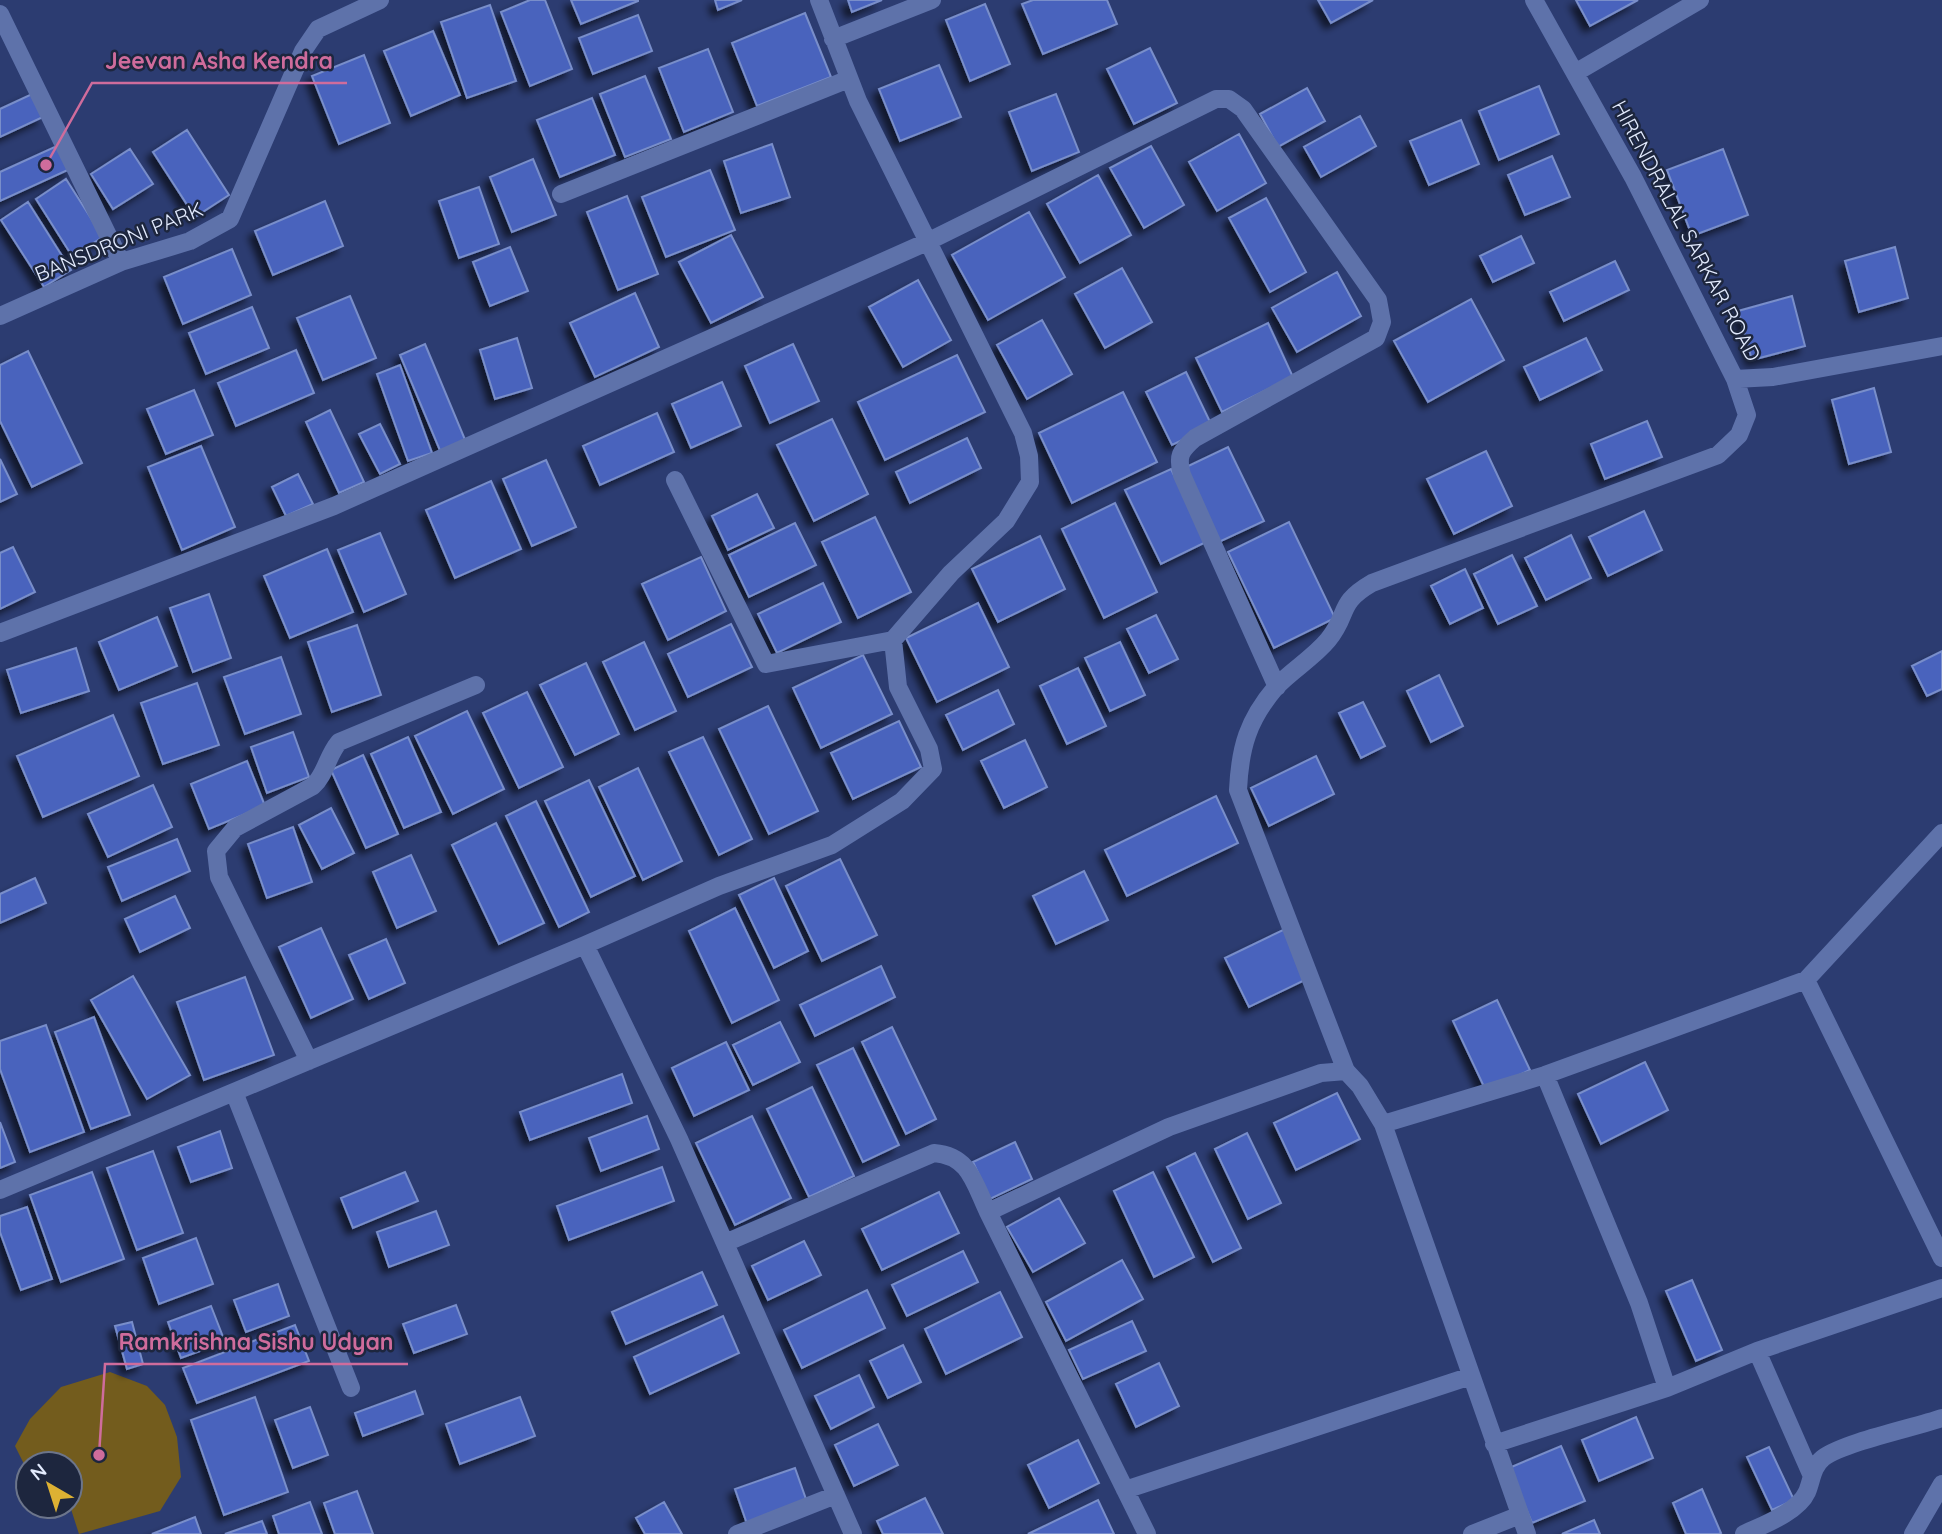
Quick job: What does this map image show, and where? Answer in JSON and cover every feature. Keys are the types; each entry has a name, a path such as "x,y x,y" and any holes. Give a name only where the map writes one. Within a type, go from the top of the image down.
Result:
{"street":[{"name":"BANSDRONI PARK","path":"0,316 121,262 190,241 230,219 303,51 318,29 380,0"},
{"path":"675,480 766,664 893,640 951,573 1006,521 1030,482 1029,456 1023,433 849,79 819,0"},
{"path":"833,39 932,0"},
{"name":"HIRENDRALAL SARKAR ROAD","path":"1534,0 1633,177 1735,379 1773,377 1942,346"},
{"path":"1574,73 1700,0"},
{"path":"0,14 121,262"},
{"path":"561,194 849,79"},
{"path":"0,633 334,506 927,242 1216,99 1229,99 1243,109 1378,300 1382,322 1376,338 1195,438 1181,450 1178,459 1182,475 1277,687"},
{"path":"1527,1534 1383,1124 1360,1086 1346,1071 1238,790 1240,760 1248,728 1277,687 1326,642 1338,627 1344,605 1353,594 1372,583 1718,455 1739,435 1747,415 1735,379"},
{"path":"0,1190 585,945 719,886 832,845 902,801 933,769 929,749 898,687 893,640"},
{"path":"309,1061 219,877 216,851 235,828 313,786 321,779 329,753 339,742 476,685"},
{"path":"1383,1124 1545,1075 1806,980 1942,833"},
{"path":"585,945 679,1139 853,1534"},
{"path":"1806,980 1942,1258"},
{"path":"988,1212 1169,1127 1321,1073 1346,1071"},
{"path":"1545,1075 1639,1303 1667,1388"},
{"path":"234,1092 351,1388"},
{"path":"725,1243 934,1153 951,1155 965,1165 1147,1534"},
{"path":"1494,1444 1667,1388 1757,1351 1942,1288"},
{"path":"1757,1351 1811,1474"},
{"path":"1125,1490 1471,1376"},
{"path":"1744,1534 1790,1509 1806,1494 1811,1474 1822,1459 1845,1448 1942,1418"},
{"path":"1913,1534 1942,1484"},
{"path":"737,1534 836,1496"},
{"path":"1472,1534 1520,1516"}],"shaded area":[{"path":"110,1372 147,1386 165,1405 177,1437 181,1477 160,1511 79,1534 74,1520 84,1520 84,1450 17,1450 15,1446 30,1419 61,1387"}],"building":[{"path":"530,0 545,0 572,69 530,86 501,12"},
{"path":"571,0 638,0 638,1 581,24"},
{"path":"715,0 742,0 718,10"},
{"path":"848,0 882,0 852,12"},
{"path":"1033,0 1107,0 1117,24 1043,54 1022,4"},
{"path":"1318,0 1373,0 1331,23"},
{"path":"1576,0 1638,0 1590,26"},
{"path":"985,4 1010,64 970,81 946,20"},
{"path":"490,5 516,81 467,98 441,22"},
{"path":"805,13 831,77 757,106 732,43"},
{"path":"638,15 652,51 593,74 579,38"},
{"path":"433,31 460,95 411,116 384,51"},
{"path":"1150,48 1177,103 1134,124 1107,69"},
{"path":"708,49 733,112 684,132 659,68"},
{"path":"364,55 390,123 339,144 312,76"},
{"path":"939,65 961,117 900,141 879,89"},
{"path":"645,76 671,139 625,157 600,94"},
{"path":"1539,86 1559,134 1499,160 1479,111"},
{"path":"1307,88 1325,121 1278,147 1260,114"},
{"path":"32,94 43,117 0,137 0,109"},
{"path":"1056,94 1079,152 1032,171 1009,112"},
{"path":"592,98 615,155 560,177 537,120"},
{"path":"1360,116 1376,146 1321,177 1304,147"},
{"path":"1461,120 1479,164 1429,185 1410,141"},
{"path":"187,130 229,195 195,217 153,152"},
{"path":"1239,134 1266,183 1217,211 1189,162"},
{"path":"772,144 790,197 741,213 724,161"},
{"path":"59,145 70,169 0,201 0,172"},
{"path":"1151,146 1184,205 1144,228 1110,168"},
{"path":"130,149 153,184 113,209 91,174"},
{"path":"1723,149 1748,215 1692,236 1667,170"},
{"path":"1552,156 1570,197 1525,215 1508,175"},
{"path":"533,159 556,215 512,232 490,177"},
{"path":"710,170 735,230 666,257 642,197"},
{"path":"1098,175 1131,235 1080,263 1047,204"},
{"path":"66,179 103,237 72,256 36,199"},
{"path":"479,187 499,244 459,258 439,201"},
{"path":"627,196 658,274 618,290 587,212"},
{"path":"1266,198 1306,272 1270,292 1229,218"},
{"path":"325,201 343,246 273,275 255,231"},
{"path":"28,202 71,270 44,287 1,220"},
{"path":"1029,212 1065,277 988,320 952,255"},
{"path":"731,235 763,297 711,323 679,262"},
{"path":"1521,236 1534,263 1493,282 1480,256"},
{"path":"510,247 528,291 490,306 473,262"},
{"path":"1895,247 1908,298 1859,312 1845,261"},
{"path":"232,249 251,295 183,324 164,277"},
{"path":"1615,261 1629,290 1564,321 1550,292"},
{"path":"1122,268 1152,322 1105,348 1075,294"},
{"path":"1337,272 1361,316 1297,352 1272,308"},
{"path":"918,280 951,340 903,367 869,307"},
{"path":"635,293 659,347 595,377 570,323"},
{"path":"350,296 376,358 323,380 297,318"},
{"path":"1792,296 1805,346 1752,360 1738,311"},
{"path":"1471,299 1504,360 1428,402 1394,341"},
{"path":"252,307 269,348 206,374 189,333"},
{"path":"1042,320 1072,374 1027,399 997,345"},
{"path":"1268,323 1293,377 1222,412 1196,358"},
{"path":"517,338 532,388 495,399 480,350"},
{"path":"1586,338 1602,370 1540,400 1524,367"},
{"path":"425,344 466,442 441,453 400,355"},
{"path":"793,344 819,401 770,423 745,366"},
{"path":"296,350 314,393 236,426 218,383"},
{"path":"28,351 82,463 32,487 0,421 0,365"},
{"path":"957,355 985,412 885,460 858,402"},
{"path":"400,365 432,453 408,461 377,374"},
{"path":"1186,372 1212,426 1172,445 1146,392"},
{"path":"722,382 741,426 691,448 672,404"},
{"path":"1874,388 1891,452 1849,464 1832,400"},
{"path":"194,390 213,435 166,454 147,409"},
{"path":"1123,392 1157,462 1072,503 1039,433"},
{"path":"330,410 364,482 339,493 306,422"},
{"path":"657,413 674,452 600,485 583,446"},
{"path":"832,419 868,494 814,521 777,445"},
{"path":"1647,421 1662,457 1605,479 1591,444"},
{"path":"380,424 400,464 380,474 359,434"},
{"path":"967,438 981,468 910,503 896,472"},
{"path":"201,446 235,527 182,550 148,467"},
{"path":"1228,447 1264,521 1219,542 1184,468"},
{"path":"1486,451 1512,506 1454,534 1427,479"},
{"path":"0,459 17,494 0,502"},
{"path":"546,460 576,527 532,546 503,479"},
{"path":"1171,469 1206,542 1161,564 1125,490"},
{"path":"298,474 313,504 286,516 272,487"},
{"path":"491,481 521,549 455,578 426,510"},
{"path":"757,494 774,528 728,550 712,516"},
{"path":"1115,503 1157,592 1104,618 1062,529"},
{"path":"1644,511 1662,550 1608,576 1589,537"},
{"path":"875,517 911,592 858,618 822,542"},
{"path":"1289,522 1335,618 1274,648 1228,552"},
{"path":"795,523 816,565 749,597 729,555"},
{"path":"380,533 406,594 364,612 338,550"},
{"path":"1571,535 1591,578 1546,600 1525,558"},
{"path":"1040,536 1065,589 998,622 972,569"},
{"path":"13,547 35,592 0,609 0,553"},
{"path":"327,549 353,612 290,638 264,576"},
{"path":"1512,555 1537,606 1498,624 1474,574"},
{"path":"701,557 726,611 668,640 642,584"},
{"path":"1465,569 1483,608 1450,624 1431,586"},
{"path":"823,583 841,622 777,653 758,614"},
{"path":"209,594 231,658 193,672 170,608"},
{"path":"978,603 1009,667 937,702 906,638"},
{"path":"1156,615 1178,659 1149,673 1127,629"},
{"path":"157,617 177,666 119,690 99,642"},
{"path":"731,624 752,667 688,697 668,654"},
{"path":"357,625 381,695 332,712 308,642"},
{"path":"644,642 676,711 635,730 603,662"},
{"path":"1120,642 1145,695 1110,711 1085,658"},
{"path":"76,648 89,691 21,713 7,670"},
{"path":"1942,651 1942,689 1927,696 1912,666"},
{"path":"863,655 892,714 821,748 793,688"},
{"path":"281,657 301,714 245,734 224,677"},
{"path":"586,663 619,734 575,755 540,685"},
{"path":"1078,668 1106,726 1067,744 1040,686"},
{"path":"1439,675 1463,726 1431,742 1407,691"},
{"path":"197,683 219,745 163,764 141,703"},
{"path":"998,690 1014,724 963,750 946,715"},
{"path":"527,692 563,767 519,788 483,713"},
{"path":"1363,702 1385,746 1361,758 1339,713"},
{"path":"768,706 818,811 769,834 719,729"},
{"path":"467,711 504,789 453,814 415,736"},
{"path":"113,715 139,776 43,817 17,756"},
{"path":"899,721 921,767 853,799 831,753"},
{"path":"293,732 309,777 267,793 251,747"},
{"path":"408,737 441,812 404,828 371,754"},
{"path":"703,737 752,839 719,855 669,752"},
{"path":"1025,740 1047,787 1004,808 981,761"},
{"path":"363,755 398,834 366,848 331,770"},
{"path":"1316,756 1334,794 1269,826 1251,788"},
{"path":"247,761 265,806 209,829 191,784"},
{"path":"638,768 682,861 643,880 599,787"},
{"path":"589,780 635,876 591,897 545,801"},
{"path":"153,785 172,827 108,857 88,814"},
{"path":"1216,796 1238,843 1127,896 1105,850"},
{"path":"536,801 589,912 559,927 506,816"},
{"path":"331,808 354,853 322,869 299,825"},
{"path":"496,823 544,923 499,944 452,845"},
{"path":"293,827 312,882 267,898 248,844"},
{"path":"177,839 190,871 122,901 108,867"},
{"path":"411,855 436,911 397,928 373,872"},
{"path":"840,859 877,935 822,961 786,886"},
{"path":"1084,871 1108,920 1056,944 1033,896"},
{"path":"35,878 46,903 0,923 0,894"},
{"path":"774,878 808,951 774,968 739,895"},
{"path":"175,896 190,928 140,952 125,919"},
{"path":"735,908 779,1000 732,1023 689,931"},
{"path":"321,928 353,999 311,1018 279,947"},
{"path":"1285,929 1309,978 1249,1007 1225,958"},
{"path":"386,939 405,983 369,999 349,955"},
{"path":"881,966 895,997 815,1036 800,1005"},
{"path":"133,976 190,1075 147,1099 91,1000"},
{"path":"245,977 274,1055 204,1080 177,1002"},
{"path":"1497,1000 1530,1070 1486,1091 1453,1021"},
{"path":"94,1017 130,1115 91,1129 55,1032"},
{"path":"780,1022 800,1062 753,1085 733,1045"},
{"path":"46,1025 84,1132 30,1152 0,1069 0,1041"},
{"path":"892,1027 936,1119 906,1134 862,1042"},
{"path":"726,1042 749,1090 694,1116 672,1068"},
{"path":"853,1048 899,1145 863,1162 817,1065"},
{"path":"1645,1062 1668,1110 1601,1144 1578,1094"},
{"path":"622,1074 632,1103 530,1140 520,1112"},
{"path":"812,1087 854,1176 809,1197 767,1109"},
{"path":"1337,1093 1360,1139 1296,1170 1274,1123"},
{"path":"647,1116 659,1149 601,1171 589,1138"},
{"path":"752,1116 791,1198 735,1225 696,1143"},
{"path":"0,1122 15,1162 0,1168"},
{"path":"220,1131 232,1168 191,1182 178,1147"},
{"path":"1247,1133 1281,1203 1248,1219 1215,1149"},
{"path":"1015,1142 1032,1179 990,1199 973,1162"},
{"path":"153,1151 183,1233 137,1250 107,1168"},
{"path":"1195,1153 1241,1248 1213,1262 1167,1167"},
{"path":"662,1167 674,1201 569,1240 557,1206"},
{"path":"92,1172 124,1259 61,1282 30,1195"},
{"path":"405,1172 418,1201 353,1228 341,1198"},
{"path":"1153,1172 1194,1257 1154,1277 1114,1191"},
{"path":"939,1192 959,1233 882,1270 862,1229"},
{"path":"1059,1198 1085,1243 1033,1272 1007,1227"},
{"path":"27,1207 52,1279 21,1290 0,1232 0,1216"},
{"path":"436,1211 449,1245 389,1267 377,1232"},
{"path":"196,1238 213,1284 159,1304 143,1258"},
{"path":"804,1241 821,1275 768,1300 752,1266"},
{"path":"963,1251 978,1282 907,1316 892,1285"},
{"path":"1122,1260 1143,1299 1066,1341 1046,1302"},
{"path":"702,1272 717,1305 626,1344 612,1312"},
{"path":"1692,1280 1722,1350 1696,1361 1666,1291"},
{"path":"278,1284 289,1316 246,1332 234,1300"},
{"path":"867,1290 885,1328 802,1368 784,1330"},
{"path":"1000,1292 1022,1337 946,1374 925,1329"},
{"path":"456,1305 467,1334 414,1353 403,1324"},
{"path":"211,1306 225,1342 181,1358 168,1322"},
{"path":"723,1316 739,1353 650,1394 634,1357"},
{"path":"1132,1321 1146,1351 1083,1379 1069,1350"},
{"path":"132,1322 143,1364 127,1369 115,1326"},
{"path":"295,1325 309,1361 197,1403 183,1368"},
{"path":"903,1345 921,1382 888,1398 870,1361"},
{"path":"1159,1363 1179,1406 1136,1427 1116,1384"},
{"path":"859,1375 874,1407 831,1429 815,1396"},
{"path":"415,1391 423,1414 363,1436 355,1413"},
{"path":"255,1397 288,1492 224,1515 191,1420"},
{"path":"520,1397 535,1436 460,1464 446,1424"},
{"path":"310,1407 328,1455 293,1468 275,1420"},
{"path":"1636,1417 1653,1458 1599,1481 1582,1440"},
{"path":"878,1424 898,1465 854,1486 835,1445"},
{"path":"1078,1440 1099,1483 1049,1508 1028,1465"},
{"path":"1561,1446 1585,1501 1532,1523 1509,1468"},
{"path":"1769,1447 1794,1500 1772,1510 1747,1457"},
{"path":"795,1468 807,1502 747,1524 735,1489"},
{"path":"1702,1489 1721,1533 1719,1534 1686,1534 1673,1503"},
{"path":"357,1491 373,1534 335,1534 324,1503"},
{"path":"925,1498 943,1534 883,1534 877,1521"},
{"path":"1098,1500 1114,1534 1028,1534"},
{"path":"310,1502 322,1534 279,1534 273,1516"},
{"path":"664,1502 682,1534 645,1534 636,1518"},
{"path":"195,1517 201,1534 152,1534"},
{"path":"1594,1520 1600,1534 1562,1534"},
{"path":"262,1521 267,1534 225,1534"}],"place":[{"name":"Jeevan Asha Kendra","path":"46,165"},
{"name":"Ramkrishna Sishu Udyan","path":"99,1455"}]}
